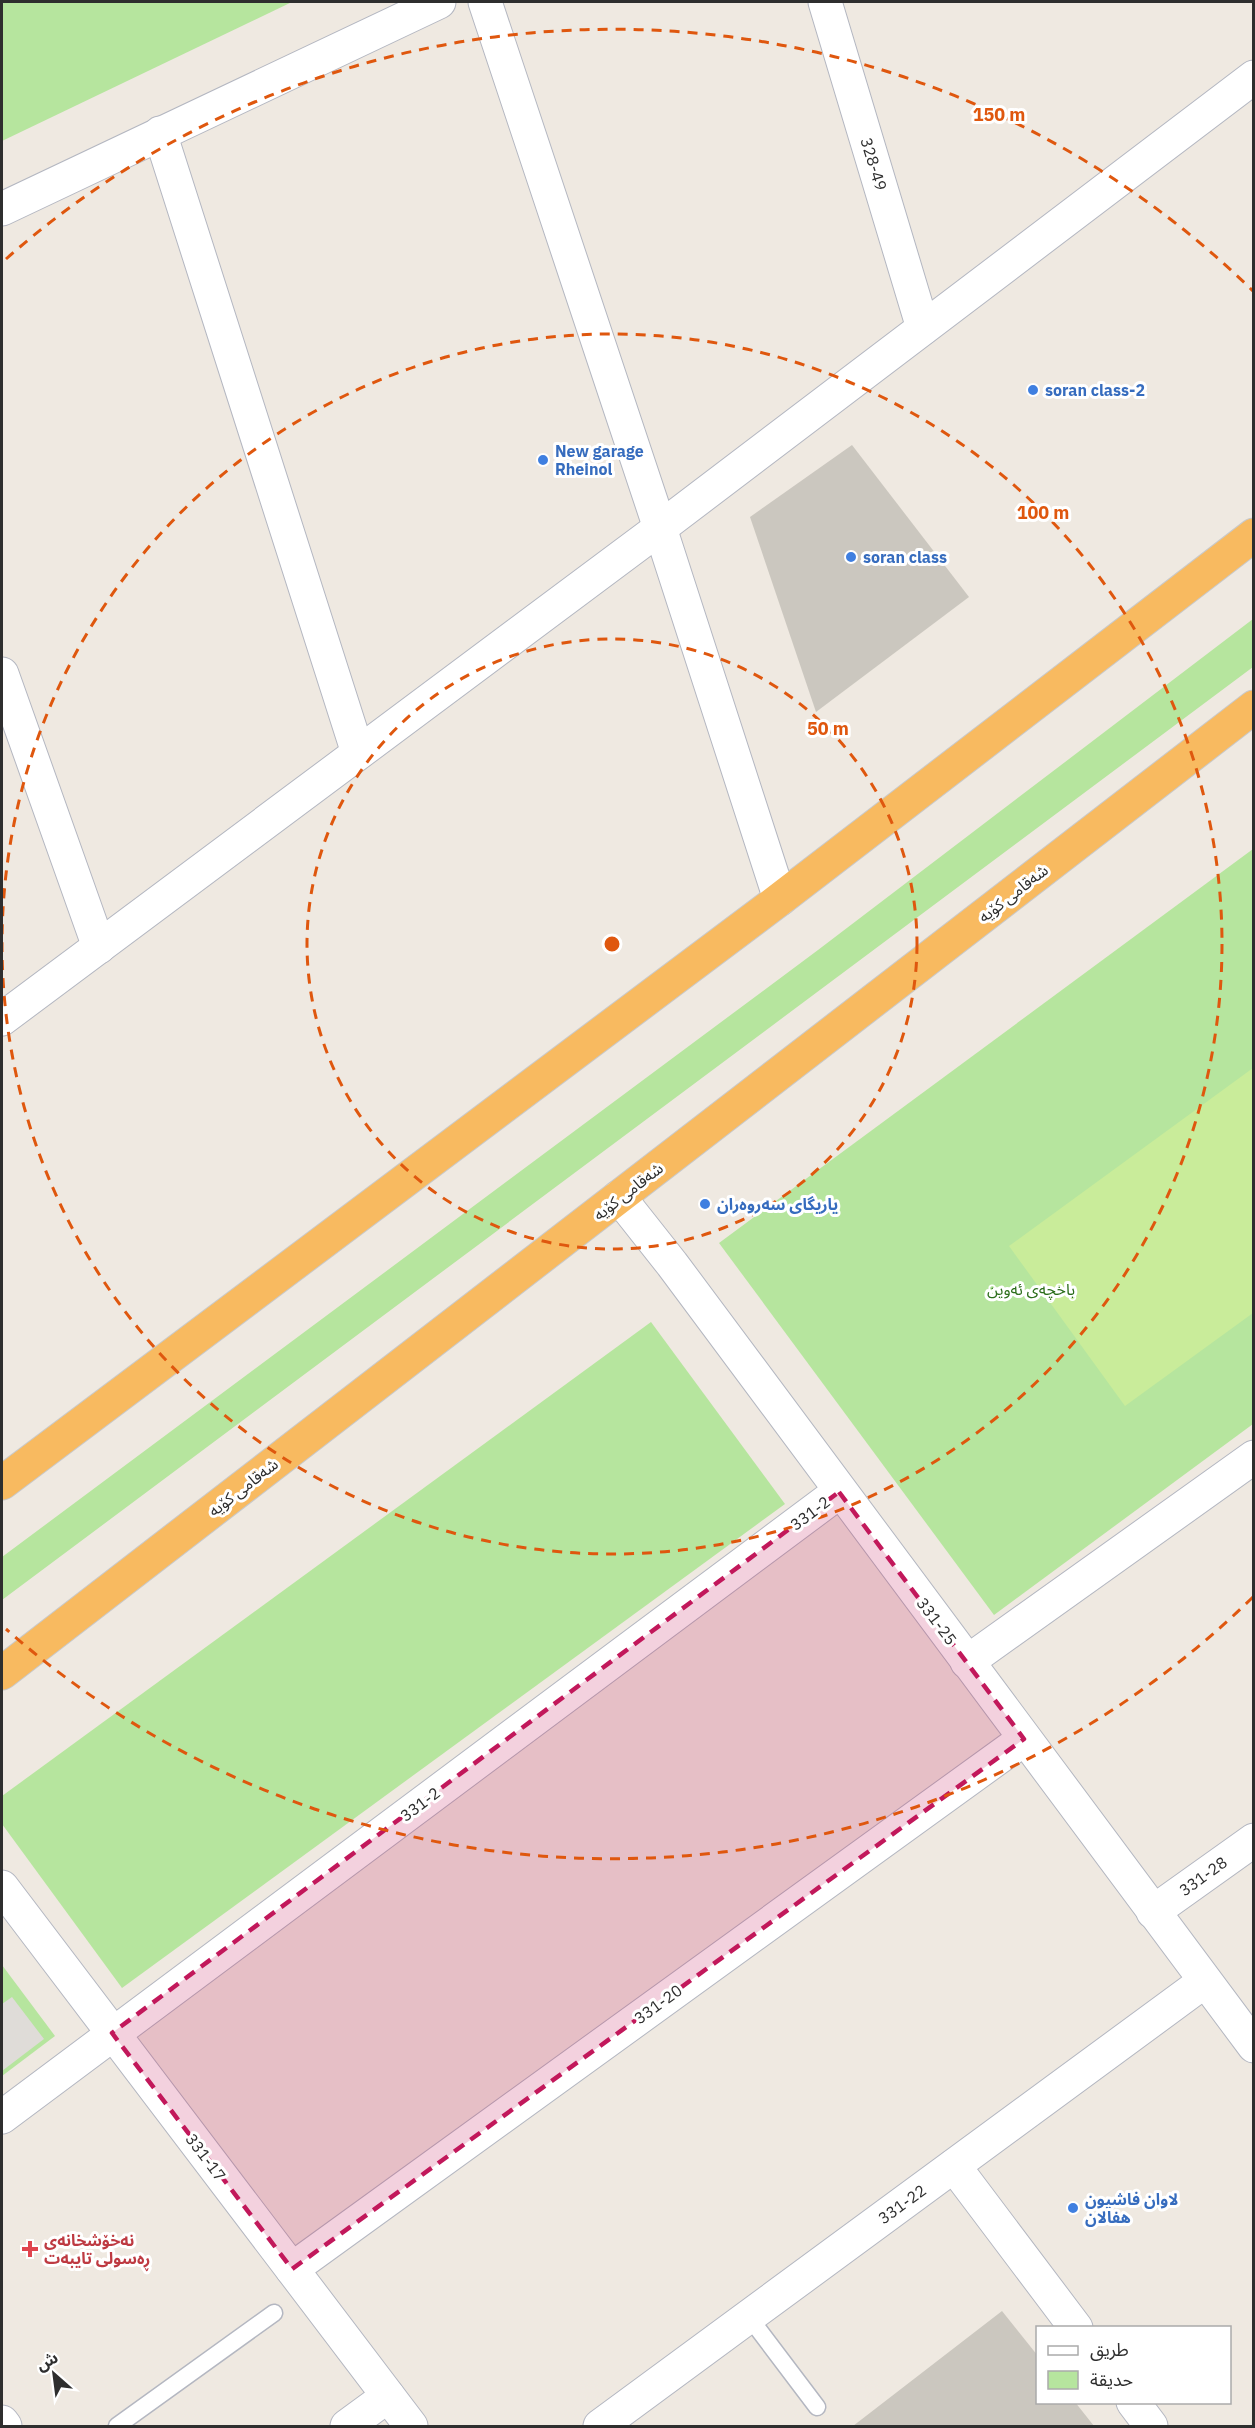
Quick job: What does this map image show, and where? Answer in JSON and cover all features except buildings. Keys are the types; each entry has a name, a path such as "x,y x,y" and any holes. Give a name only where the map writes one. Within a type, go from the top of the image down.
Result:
{"highway":[{"path":"2,1482 780,899 1254,535"},
{"name":"شەقامی کۆیە","path":"2,1673 1254,707"}],"street":[{"path":"2,209 440,2"},
{"path":"485,2 660,528 780,899"},
{"name":"328-49","path":"830,4 924,328"},
{"path":"2,1019 660,528 1254,77"},
{"path":"160,133 358,753"},
{"path":"2,674 99,947"},
{"name":"331-25","path":"619,1197 672,1264 1254,2046"},
{"path":"967,1662 1254,1457"},
{"name":"331-2","path":"2,2117 839,1491"},
{"name":"331-20","path":"292,2269 1024,1739"},
{"name":"331-28","path":"1153,1912 1254,1840"},
{"name":"331-17","path":"2,1887 411,2427"},
{"name":"331-22","path":"600,2427 1205,1981"},
{"path":"954,2166 1074,2326"},
{"path":"347,2427 388,2396"},
{"path":"1134,2404 1151,2427"},
{"path":"2,2422 5,2427"}],"lane":[{"path":"117,2427 274,2313"},
{"path":"749,2317 818,2407"}],"highlighted area":[{"path":"839,1492 1024,1739 292,2269 112,2033"}],"green space":[{"path":"2,2 292,2 2,141"},
{"path":"1253,619 1253,667 2,1600 2,1557 818,950"},
{"name":"باخچەی ئەوین","path":"1253,849 1253,1424 994,1615 719,1243"},
{"path":"1253,1068 1253,1313 1125,1406 1009,1246"},
{"path":"651,1322 785,1504 122,1988 2,1824 2,1796"},
{"path":"2,1965 55,2036 2,2076"}],"shaded area":[{"path":"12,1997 44,2039 2,2071 2,2004"}],"place":[{"name":"soran class-2","path":"1033,390"},
{"name":"New garage Rheinol","path":"543,460"},
{"name":"soran class","path":"851,557"},
{"name":"یاریگای سەروەران","path":"705,1204"},
{"name":"لاوان فاشيون هفالان","path":"1073,2208"},
{"name":"نەخۆشخانەی ڕەسولی تایبەت","path":"30,2249"}]}
